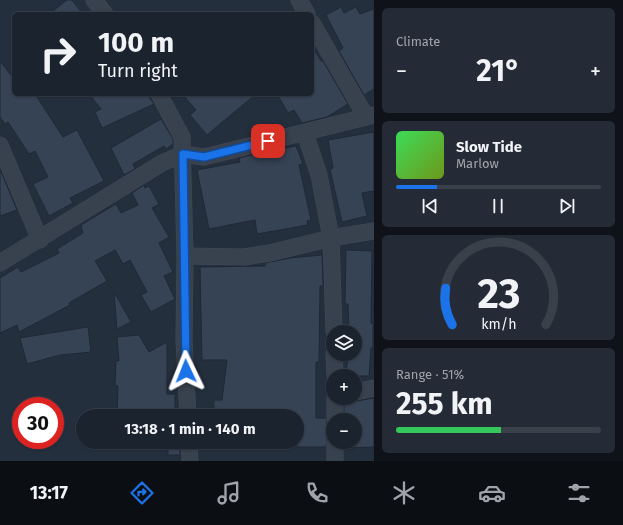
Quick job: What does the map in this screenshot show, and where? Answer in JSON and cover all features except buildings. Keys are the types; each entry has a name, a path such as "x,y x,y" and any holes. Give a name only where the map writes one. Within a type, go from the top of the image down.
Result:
{"street":[{"path":"94,0 103,12"},
{"path":"299,0 306,12"},
{"path":"0,263 40,240 162,163 183,154 204,157 370,116 314,26"},
{"path":"160,96 182,137 185,256 184,341 188,409"},
{"path":"305,133 319,175 331,238 334,325"},
{"path":"0,145 40,240"},
{"path":"185,256 244,257 270,253 331,238 374,231"},
{"path":"362,391 374,388"},
{"path":"189,449 190,461"},
{"path":"335,449 336,461"}],"route":[{"path":"186,371 184,341 185,256 183,154 204,157 268,141"}]}
